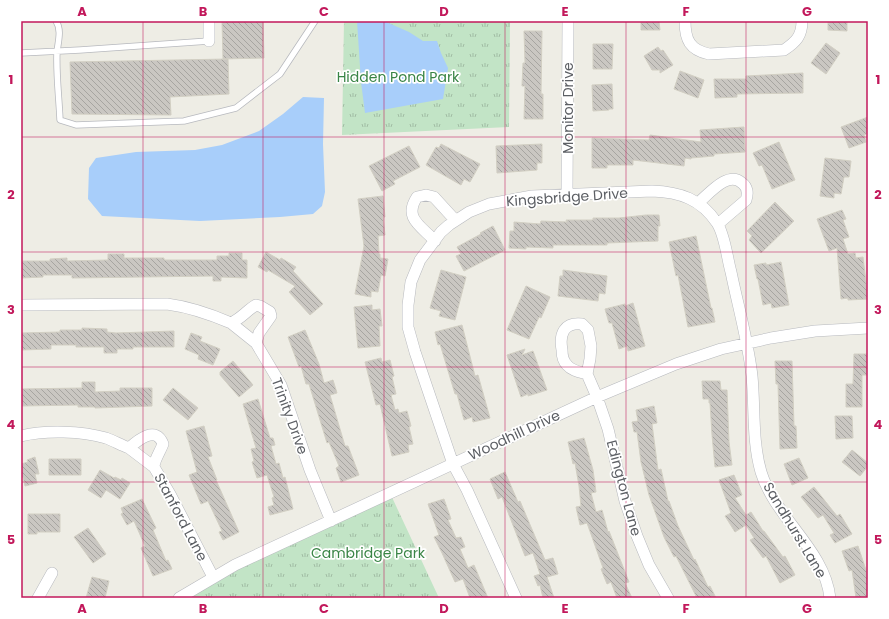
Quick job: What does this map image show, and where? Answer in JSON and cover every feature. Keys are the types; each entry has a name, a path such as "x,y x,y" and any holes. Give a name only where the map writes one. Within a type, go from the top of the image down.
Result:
{"street":[{"path":"209,21 209,41"},
{"name":"Monitor Drive","path":"567,194 568,21"},
{"path":"685,21 687,39 693,47 700,52 709,54 784,50 793,45 799,38 802,21"},
{"path":"698,203 729,179 735,179 744,184 747,192 746,200 718,224"},
{"name":"Kingsbridge Drive","path":"516,598 453,464 408,327 408,305 411,282 420,260 441,232 455,220 468,212 495,202 532,196 667,191 682,194 698,203 708,211 718,224 725,246 746,344"},
{"path":"434,241 413,218 411,212 413,204 417,198 426,195 434,197 455,220"},
{"path":"21,305 167,304 185,306 231,323 256,343 259,333 271,316 267,309 256,305 248,310 241,318 231,323"},
{"name":"Woodhill Drive","path":"178,598 213,577 331,521 597,397 676,364 721,349 771,338 815,331 868,328"},
{"name":"Trinity Drive","path":"256,343 281,385 310,470 331,521"},
{"name":"Sandhurst Lane","path":"746,344 752,376 756,445 761,471 772,498 820,567 826,580 830,598"},
{"name":"Edington Lane","path":"587,374 597,397 611,440 625,501 637,536 650,565 668,598"},
{"path":"21,436 41,433 90,434 129,448 154,467"},
{"name":"Stanford Lane","path":"129,448 142,437 149,435 161,438 163,444 159,455 154,462 154,467 170,494 213,577"},
{"path":"38,598 52,573"}],"lane":[{"path":"56,21 58,24 59,36 57,52 60,120 76,125 184,121 236,108 280,74 315,21"},
{"path":"21,53 57,52 209,41"}],"green space":[{"name":"Hidden Pond Park","path":"344,21 510,21 509,127 342,135"},
{"name":"Cambridge Park","path":"390,493 439,598 179,598"}],"water":[{"path":"357,21 384,21 409,32 423,41 437,41 448,68 443,99 365,113 361,82"},
{"path":"303,97 324,98 323,144 325,192 322,206 313,214 200,221 102,216 88,199 89,168 96,158 136,152 195,150 222,145 259,131 283,114"}],"building":[{"path":"222,21 263,21 264,58 223,59"},
{"path":"641,21 659,21 660,30 641,30"},
{"path":"828,21 847,21 847,31 828,30"},
{"path":"524,31 542,31 541,94 543,94 543,119 524,119 525,86 522,86 523,63 525,63"},
{"path":"826,43 840,53 826,74 811,63"},
{"path":"593,44 613,44 612,69 593,69"},
{"path":"658,47 661,51 663,50 673,65 660,73 660,70 652,70 644,56"},
{"path":"228,59 229,94 170,97 171,115 72,114 70,62"},
{"path":"680,71 704,80 698,98 674,89"},
{"path":"803,73 803,93 737,94 737,97 715,98 714,79 746,79 746,76"},
{"path":"612,84 613,109 593,111 592,85"},
{"path":"868,117 868,133 864,135 866,142 849,148 841,127"},
{"path":"744,127 745,152 714,154 714,156 691,159 685,158 684,166 633,160 633,165 607,165 607,168 592,168 592,138 649,140 650,135 701,142 700,130"},
{"path":"779,142 795,180 772,189 762,165 759,166 753,153"},
{"path":"441,144 480,164 470,182 464,179 461,185 426,165 436,147 439,148"},
{"path":"542,144 542,163 537,163 537,170 497,173 496,146"},
{"path":"409,146 420,167 393,181 395,184 382,191 369,166"},
{"path":"825,158 851,161 849,177 844,177 841,194 834,193 834,198 820,196"},
{"path":"383,196 385,235 378,236 380,258 388,259 385,276 381,275 378,292 371,291 371,297 355,294 364,246 358,199"},
{"path":"775,202 794,221 761,253 749,240 752,236 747,231"},
{"path":"842,210 846,219 843,220 849,237 843,239 848,254 855,253 856,258 863,257 868,299 841,299 837,248 829,251 817,219"},
{"path":"659,215 660,226 658,226 658,241 607,243 607,245 553,245 553,248 509,248 510,231 514,231 514,222 540,224 541,221 567,222 566,220 593,220 593,218 619,218"},
{"path":"493,226 505,250 464,271 456,256 461,254 457,247"},
{"path":"696,236 715,322 688,327 678,275 676,276 669,242"},
{"path":"266,252 280,260 281,258 296,267 293,271 323,304 310,315 289,292 295,286 268,270 267,272 258,267"},
{"path":"229,253 242,253 242,260 247,260 247,278 221,277 221,281 213,281 213,276 72,278 72,275 43,275 43,277 21,278 21,261 50,261 50,259 67,258 67,261 108,260 108,254 124,254 124,258 217,260 217,256 229,256"},
{"path":"781,262 789,305 772,308 771,303 763,305 754,265 766,263 766,265"},
{"path":"441,270 466,277 455,320 439,316 441,311 430,308"},
{"path":"563,270 607,276 605,294 599,293 598,301 558,296 560,276 563,276"},
{"path":"526,286 550,297 541,318 539,317 529,339 507,330"},
{"path":"633,303 645,346 628,351 627,346 619,349 612,323 609,323 605,309 625,304 625,306"},
{"path":"372,305 372,310 380,309 382,326 379,326 380,346 358,348 354,307"},
{"path":"462,325 475,376 478,375 490,418 473,422 472,417 464,420 457,394 455,394 435,332"},
{"path":"82,328 107,329 107,332 116,333 174,331 174,347 133,347 133,349 117,349 117,353 104,353 104,347 76,347 76,345 51,345 51,349 21,350 21,333 60,332 60,330 82,330"},
{"path":"305,330 319,364 324,383 333,380 337,393 330,395 345,446 348,446 359,475 341,482 336,468 339,466 329,442 327,443 309,384 306,384 301,366 299,367 288,337"},
{"path":"191,333 202,337 200,341 220,349 213,365 198,359 199,355 185,349"},
{"path":"525,349 522,355 533,351 547,390 521,397 507,355"},
{"path":"854,354 868,354 868,375 862,375 862,407 846,407 846,384 853,384"},
{"path":"381,358 382,362 390,360 396,394 391,395 395,410 398,409 399,413 407,411 411,426 409,427 413,444 408,445 409,452 392,456 380,404 376,405 365,362"},
{"path":"233,361 253,385 239,397 220,375 220,372"},
{"path":"775,361 792,361 794,426 796,426 797,448 780,449 778,384 776,384"},
{"path":"702,381 720,381 721,390 727,390 729,442 732,465 715,467 710,403 709,399 703,399"},
{"path":"82,382 95,382 95,392 120,391 120,388 152,388 152,406 95,408 78,407 78,405 21,406 21,389 82,388"},
{"path":"173,388 198,408 188,420 163,400"},
{"path":"258,399 270,438 273,438 275,445 271,446 276,464 279,463 283,478 285,477 293,509 270,515 268,507 274,505 272,498 274,497 267,475 257,478 252,462 254,461 251,449 256,448 243,404"},
{"path":"654,406 657,423 652,424 658,470 661,469 668,501 694,560 695,559 708,587 710,586 716,598 697,598 676,556 674,557 664,537 649,495 641,462 637,432 634,432 632,422 638,421 636,410"},
{"path":"835,416 852,416 853,438 836,439"},
{"path":"204,426 212,456 208,457 216,480 239,532 223,540 219,532 222,531 208,501 201,504 189,475 197,472 186,431"},
{"path":"584,438 593,470 596,492 591,493 596,512 602,510 608,532 609,531 629,582 625,583 632,598 617,598 611,582 607,584 587,523 580,525 576,507 581,506 579,486 575,463 573,464 568,442"},
{"path":"852,450 868,463 868,466 860,476 842,462"},
{"path":"35,457 39,474 35,474 37,483 25,486 23,477 21,478 21,464 28,462 27,460"},
{"path":"799,458 808,478 792,485 784,464"},
{"path":"49,459 81,459 81,475 49,475"},
{"path":"100,470 114,478 115,477 121,480 122,478 130,483 120,499 106,490 101,498 88,490"},
{"path":"505,472 518,502 520,501 545,560 553,558 558,574 547,577 554,598 543,598 540,585 538,586 534,576 540,574 533,553 525,556 502,497 498,499 490,479"},
{"path":"734,475 742,495 735,498 746,515 751,512 763,531 783,557 785,556 795,575 780,583 766,556 763,558 750,540 754,538 746,525 735,532 725,516 731,513 719,480"},
{"path":"814,487 837,516 840,514 852,534 835,543 830,535 834,533 823,515 818,518 801,497"},
{"path":"142,499 156,528 153,530 166,561 168,560 172,569 153,576 141,548 145,546 134,521 127,525 121,514 123,513 121,508"},
{"path":"444,499 451,519 448,520 456,538 461,537 465,547 460,549 468,568 474,565 488,598 470,598 463,579 455,582 434,537 439,535 428,504"},
{"path":"28,514 60,514 60,532 37,532 37,534 28,534"},
{"path":"88,528 106,554 93,563 74,537"},
{"path":"858,546 868,576 868,598 856,598 852,570 849,571 842,551"},
{"path":"92,577 109,581 105,598 86,598"}]}
